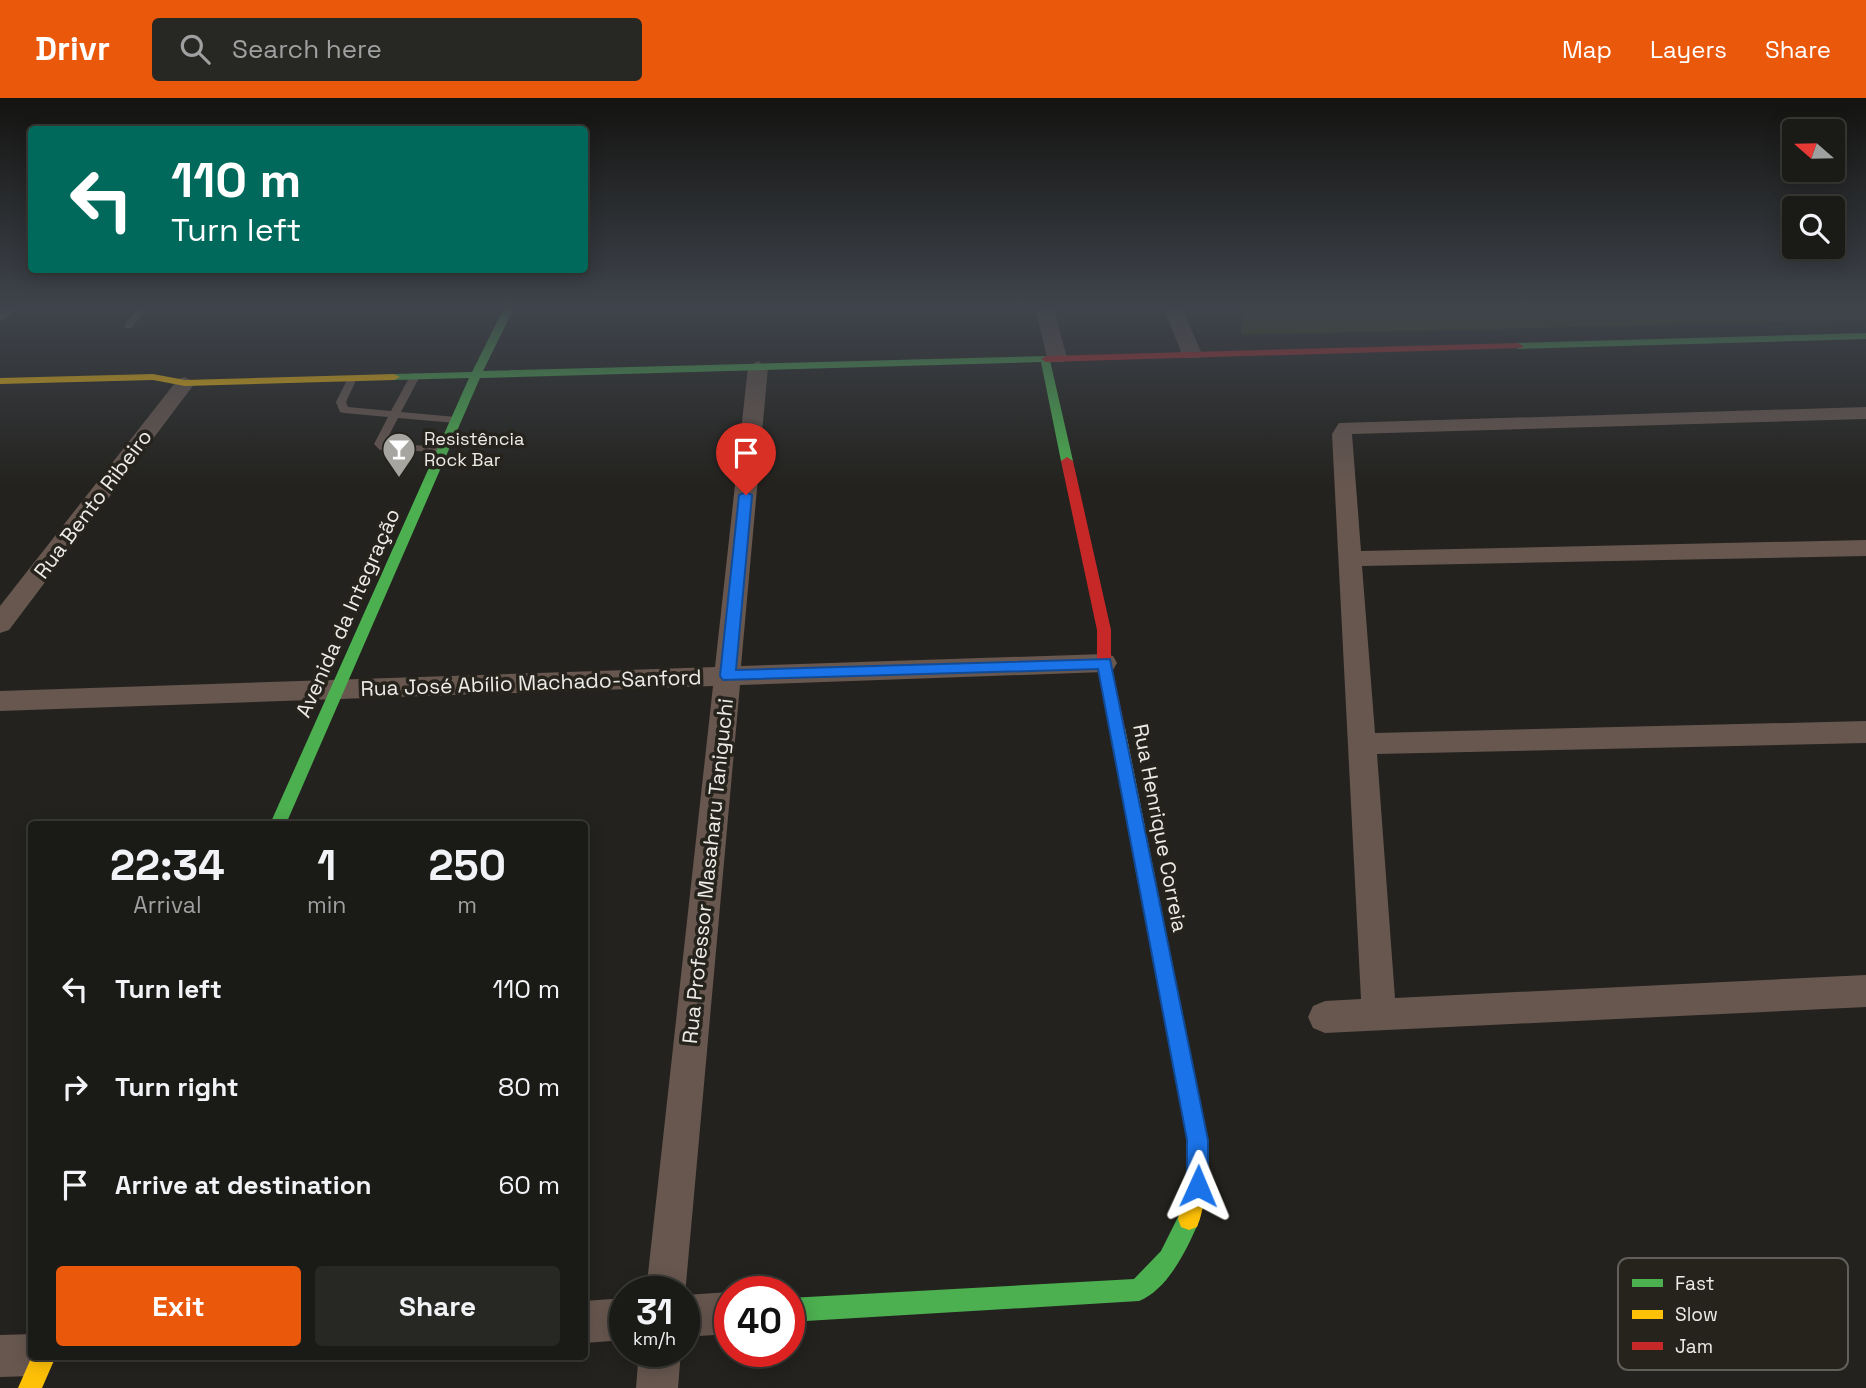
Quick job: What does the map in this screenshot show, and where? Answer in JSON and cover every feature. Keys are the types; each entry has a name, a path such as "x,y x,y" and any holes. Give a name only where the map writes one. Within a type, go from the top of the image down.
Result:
{"street":[{"name":"Avenida da Integração","path":"279,821 479,366"},
{"path":"0,381 153,377 185,383 784,366"},
{"name":"Rua Henrique Correia","path":"805,1309 1139,1290 1172,1258 1195,1201 1200,1170 1198,1140 1104,663 1104,630 1053,366"},
{"name":"Rua Professor Masaharu Taniguchi","path":"668,1276 758,367"},
{"name":"Rua Bento Ribeiro","path":"0,624 185,383"},
{"path":"1379,1014 1342,434 1346,427 1866,413"},
{"path":"1350,559 1866,548"},
{"name":"Rua José Abílio Machado-Sanford","path":"0,701 1104,663"},
{"path":"1362,744 1866,732"},
{"path":"1325,1017 1866,991"},
{"path":"588,1321 609,1320"},
{"path":"0,1356 28,1354"},
{"path":"30,1388 42,1360"},
{"path":"657,1388 659,1367"}],"lane":[{"path":"415,376 392,415 380,446 442,450"},
{"path":"352,378 341,402 344,410 456,420"}],"traffic: fast":[{"path":"279,821 480,366"},
{"path":"394,377 785,366"},
{"path":"1047,366 1067,461"},
{"path":"805,1309 1139,1290 1169,1259 1189,1219"}],"traffic: slow":[{"path":"0,381 153,377 185,383 394,377"},
{"path":"1117,728 1198,1140 1197,1183 1189,1219"},
{"path":"30,1388 42,1360"}],"traffic: jam":[{"path":"1067,461 1104,630 1104,663 1117,728"}],"place":[{"name":"Resistência Rock Bar","path":"399,479"}],"route":[{"path":"746,495 728,676 1104,663 1198,1140 1198,1186"}]}
